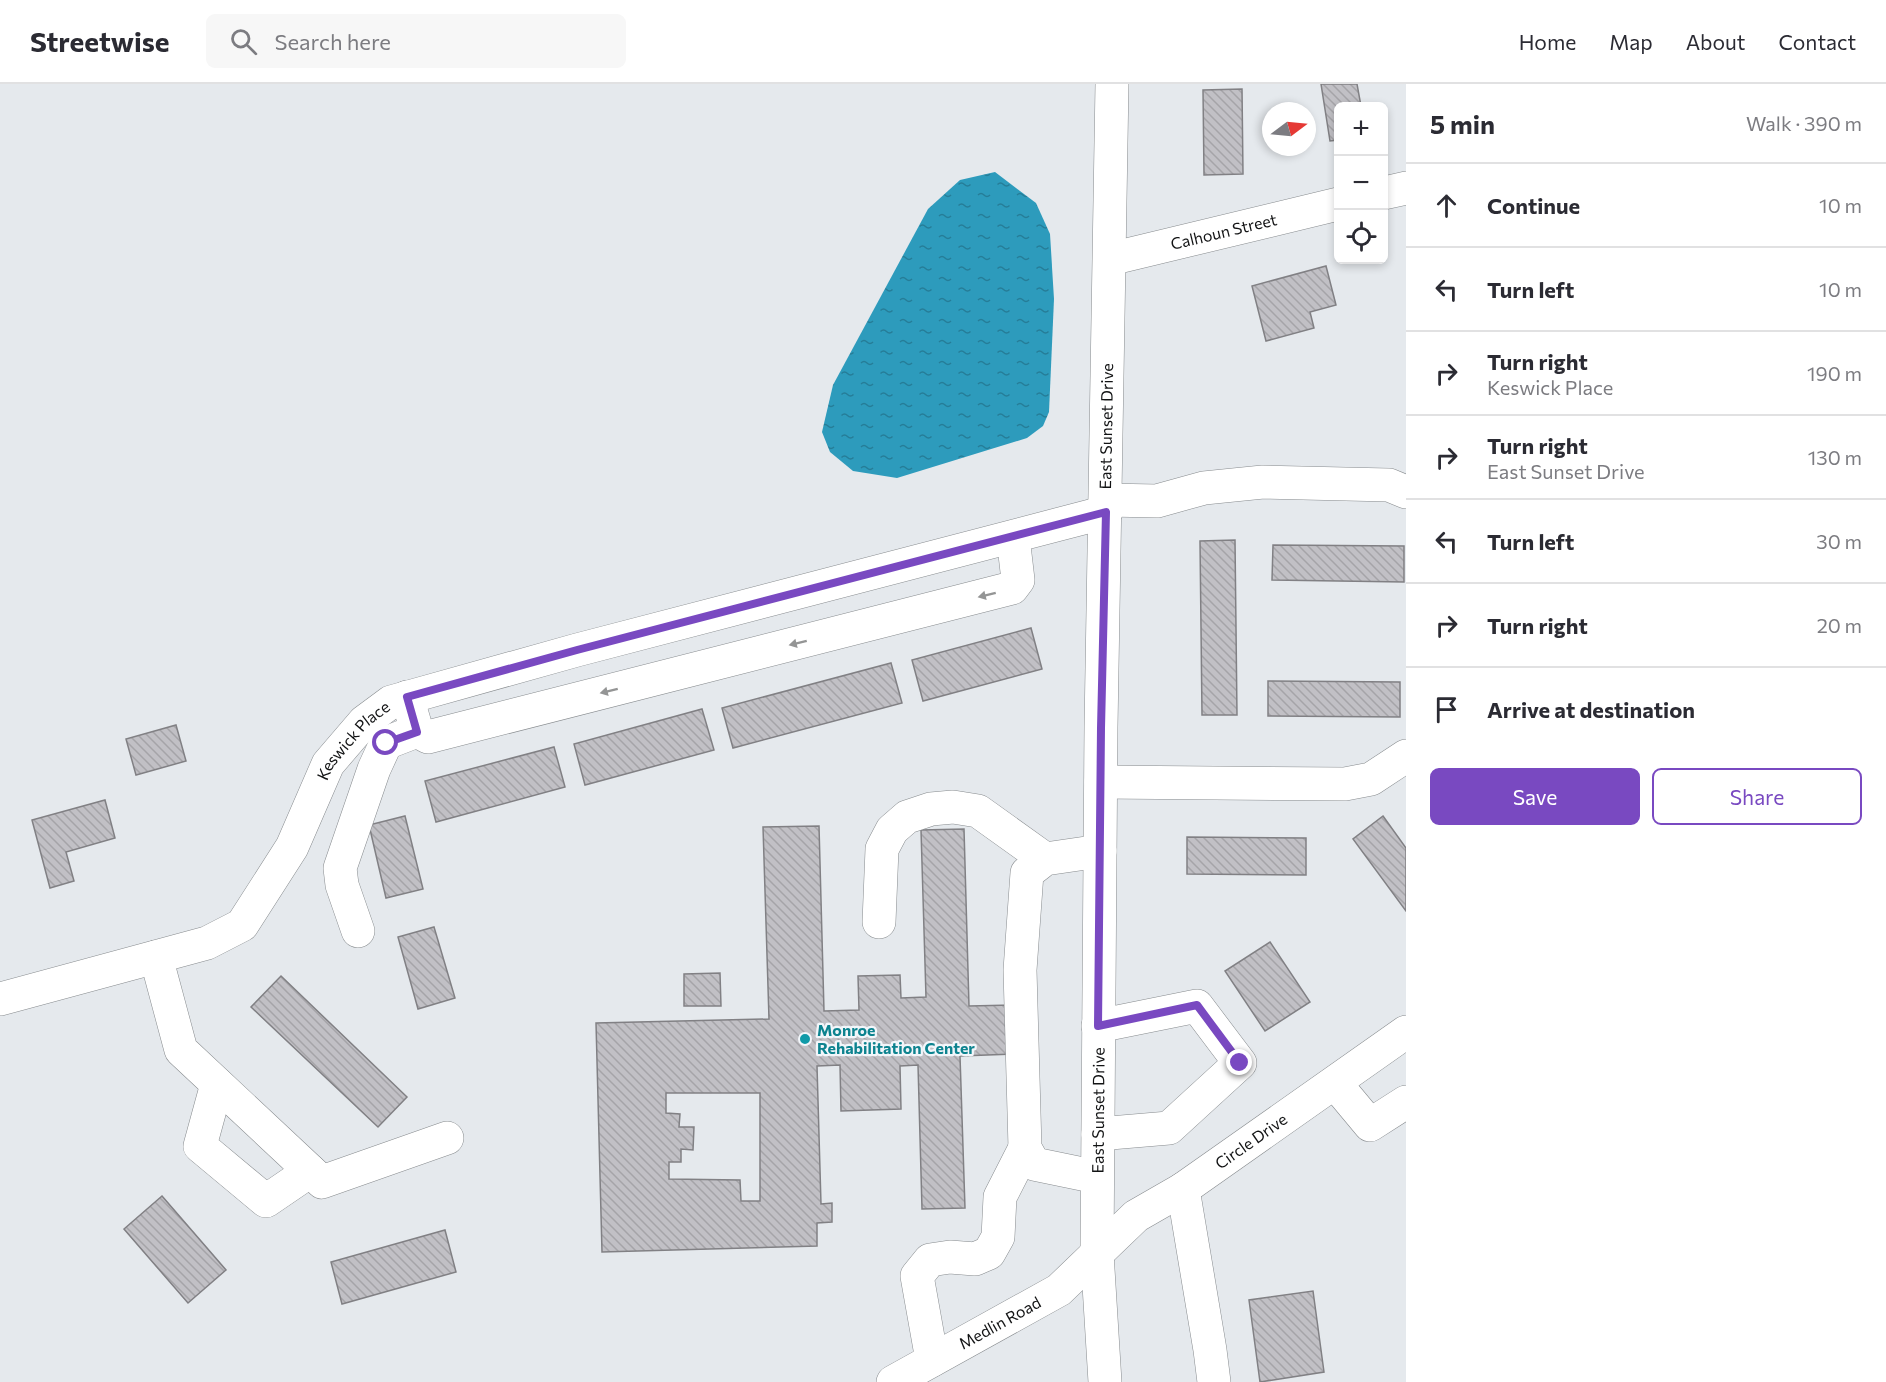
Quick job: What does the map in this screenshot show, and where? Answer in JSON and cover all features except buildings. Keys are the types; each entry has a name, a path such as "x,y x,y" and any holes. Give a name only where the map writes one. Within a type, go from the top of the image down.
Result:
{"street":[{"name":"East Sunset Drive","path":"1105,1382 1097,1253 1097,1178 1112,84"},
{"path":"1388,192 1406,188"},
{"name":"Calhoun Street","path":"1110,259 1334,205"},
{"name":"Keswick Place","path":"0,999 207,943 242,925 292,848 328,764 364,722 391,702 538,660 1012,537 1106,506 1157,501 1204,488 1263,482 1389,485 1406,492"},
{"path":"358,931 342,885 340,868 374,769 386,743 417,732 428,737 1012,588 1018,580 1012,537"},
{"path":"688,621 701,668"},
{"path":"538,660 551,706"},
{"path":"407,697 417,732"},
{"path":"1101,783 1345,784 1371,779 1406,756"},
{"path":"879,922 882,849 892,830 907,817 931,809 953,807 978,811 1045,859"},
{"path":"1097,1178 1034,1164 1025,1148 1020,970 1027,873 1045,859 1100,851"},
{"path":"156,957 181,1050 322,1182 447,1138"},
{"path":"1098,1026 1197,1005 1240,1063 1169,1128 1098,1134"},
{"name":"Circle Drive","path":"1097,1253 1136,1216 1183,1189 1406,1032"},
{"path":"1335,1083 1370,1125 1406,1102"},
{"path":"217,1084 200,1146 266,1201 310,1171"},
{"path":"932,1360 917,1276 930,1260 951,1257 975,1259 989,1253 998,1237 1000,1197 1025,1148"},
{"path":"1183,1189 1214,1382"},
{"name":"Medlin Road","path":"893,1382 1059,1290 1097,1253"}],"water":[{"path":"995,172 1036,203 1050,234 1054,299 1049,412 1043,426 1027,438 897,478 853,471 830,452 822,432 833,385 928,209 960,180"}],"place":[{"name":"Monroe Rehabilitation Center","path":"805,1039"}],"route":[{"path":"386,743 417,732 407,697 577,650 1106,512 1098,1026 1197,1005 1240,1063"}]}
